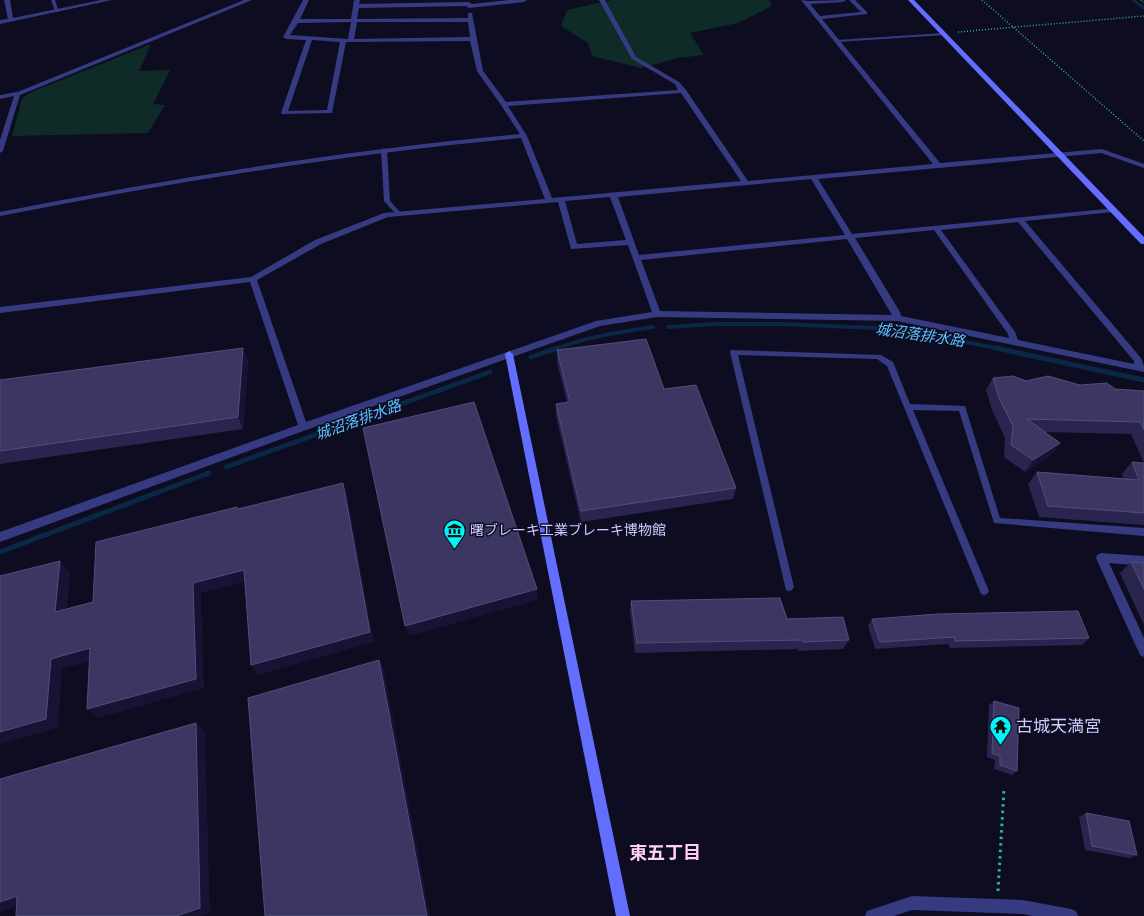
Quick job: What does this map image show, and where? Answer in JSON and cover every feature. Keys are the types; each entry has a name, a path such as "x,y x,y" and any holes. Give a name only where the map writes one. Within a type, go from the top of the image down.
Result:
{"street":[{"path":"7,0 11,20"},
{"path":"69,0 72,8"},
{"path":"0,22 109,0"},
{"path":"0,150 17,94 249,0"},
{"path":"306,0 286,37 343,40 473,39"},
{"path":"351,40 356,3 469,3 524,0"},
{"path":"602,0 634,58 677,83 684,91 746,183"},
{"path":"805,2 843,0"},
{"path":"818,18 865,13 852,0"},
{"path":"911,0 1144,242"},
{"path":"805,2 938,166"},
{"path":"469,3 473,39 480,71 504,104 524,136 549,200"},
{"path":"296,21 471,20"},
{"path":"310,38 284,113 330,112 343,40"},
{"path":"504,104 684,91"},
{"path":"0,214 224,173 384,150 457,141 524,136"},
{"path":"0,310 253,279 318,242 388,215 1102,151 1144,166"},
{"path":"813,177 896,312 897,318"},
{"path":"614,194 657,314"},
{"path":"561,199 574,247 631,242"},
{"path":"638,258 1113,210"},
{"path":"1020,220 1138,360 1141,369"},
{"path":"936,228 1012,334 1014,342"},
{"path":"253,279 303,427"},
{"path":"0,537 303,427 599,323 657,314 897,318 1141,369"},
{"path":"510,354 623,916"},
{"path":"1144,561 1101,558 1144,651"},
{"path":"872,916 912,903 1023,907 1071,916"}],"lane":[{"path":"53,0 57,11"},
{"path":"837,41 943,34"},
{"path":"0,97 17,94"},
{"path":"384,150 387,202 399,214"},
{"path":"789,587 734,352 878,358 890,364 984,591"},
{"path":"907,407 962,408 997,521 1144,532"}],"path":[{"path":"982,0 1012,28 1144,141"},
{"path":"943,34 1144,16"},
{"path":"997,906 1004,789"}],"green space":[{"path":"611,0 769,0 772,6 738,23 690,33 704,55 678,58 641,68 592,56 588,43 561,26 567,10"},
{"path":"151,44 139,71 170,70 153,104 165,105 148,133 12,136 22,99 29,93"}],"building":[{"path":"646,339 664,389 696,385 736,488 581,511 556,404 570,402 557,350"},
{"path":"243,348 238,417 0,451 0,380"},
{"path":"1013,376 1026,381 1048,376 1080,385 1107,383 1115,389 1144,391 1144,430 1140,422 1027,419 1060,443 1033,460 1011,445 1013,426 999,398 993,378"},
{"path":"474,402 537,589 405,626 363,428"},
{"path":"1132,462 1144,463 1144,513 1048,506 1037,472 1139,480"},
{"path":"343,483 370,632 251,665 244,570 193,583 196,679 87,709 90,648 51,659 46,719 0,732 0,576 60,561 55,612 93,602 96,542 237,507 238,509"},
{"path":"1131,562 1144,563 1144,589"},
{"path":"780,598 787,619 843,617 849,640 803,642 802,640 637,643 631,601"},
{"path":"1078,611 1089,638 955,641 954,637 880,642 872,619 938,614"},
{"path":"379,660 427,916 265,916 248,698"},
{"path":"994,701 1019,708 1017,771 1000,765 1000,756 992,753"},
{"path":"196,723 200,908 176,916 16,916 17,896 0,902 0,779"},
{"path":"1086,813 1129,821 1137,855 1092,846"}],"waterway":[{"path":"1133,0 1144,8"},
{"name":"城沼落排水路","path":"668,327 716,324 781,324 900,329 997,348"},
{"name":"城沼落排水路","path":"531,357 591,338 653,327"},
{"name":"城沼落排水路","path":"997,348 1001,349"},
{"name":"城沼落排水路","path":"997,348 1144,380"},
{"name":"城沼落排水路","path":"226,467 490,372"},
{"name":"城沼落排水路","path":"0,552 209,473"}],"place":[{"name":"曙ブレーキ工業ブレーキ博物館","path":"455,550"},
{"name":"古城天満宮","path":"1001,746"}],"district":[{"name":"東五丁目","path":"665,852"}]}
